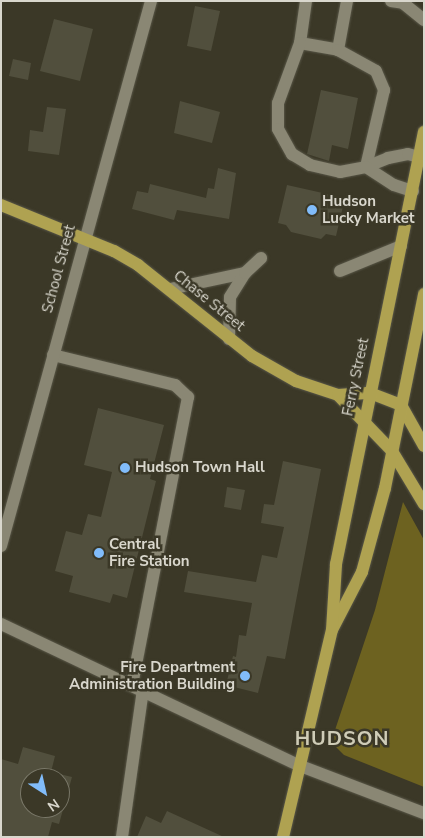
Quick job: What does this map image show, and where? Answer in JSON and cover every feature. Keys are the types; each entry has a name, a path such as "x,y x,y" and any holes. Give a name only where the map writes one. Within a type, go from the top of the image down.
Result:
{"main road":[{"name":"Ferry Street","path":"283,837 298,765 332,630 336,564 424,132"},
{"name":"Chase Street","path":"1,205 84,239 138,265 170,289 229,339 274,370 338,394 370,393 401,405"},
{"name":"Ferry Street","path":"332,630 362,572 392,451 423,300"},
{"path":"338,394 392,451 424,504"},
{"path":"401,405 424,446"}],"street":[{"name":"School Street","path":"1,546 151,1"},
{"path":"306,1 300,43 278,104 278,129 282,140 292,154 310,165 340,172 366,167 388,158 408,154 419,157"},
{"path":"338,50 347,1"},
{"path":"401,2 424,20"},
{"path":"300,43 338,50 376,70 382,79 384,90 366,167"},
{"path":"366,167 394,185 413,191"},
{"path":"340,271 401,246"},
{"path":"229,339 230,297 245,273 261,258"},
{"path":"170,289 245,273"},
{"path":"53,355 175,386 188,397 138,688 122,837"},
{"path":"1,624 298,765 424,813"}],"shaded area":[{"path":"403,502 424,540 424,787 344,755 335,746 334,733 375,610"}],"building":[{"path":"195,6 220,11 211,51 187,46"},
{"path":"54,19 93,29 80,81 40,71"},
{"path":"13,59 31,63 28,80 9,76"},
{"path":"321,90 358,98 348,149 332,145 329,161 307,154"},
{"path":"180,101 220,112 212,143 174,133"},
{"path":"47,107 66,109 59,155 28,151 30,130 43,132"},
{"path":"218,168 236,173 229,219 177,210 174,220 132,209 137,191 148,193 150,184 206,198 208,188 214,189"},
{"name":"Hudson Lucky Market","path":"287,185 345,198 336,236 326,234 321,239 291,232 286,225 278,223"},
{"path":"98,408 164,425 150,479 156,481 127,598 113,594 110,603 69,592 73,576 55,571 66,531 82,535 88,514 101,517 112,472 84,465"},
{"path":"283,461 321,469 285,659 267,656 258,693 226,685 233,656 236,657 239,635 246,636 252,603 184,592 188,571 256,582 262,555 277,558 284,527 261,523 264,504 274,505"},
{"path":"227,487 245,490 241,510 224,507"},
{"path":"23,747 55,756 52,768 20,768 20,818 61,818 59,824 52,822 48,837 1,837 1,759 18,764"},
{"path":"167,811 224,837 137,837 146,816 161,823"}],"place":[{"name":"Hudson Lucky Market","path":"312,210"},
{"name":"Hudson Town Hall","path":"125,468"},
{"name":"Central Fire Station","path":"99,553"},
{"name":"Fire Department Administration Building","path":"245,676"}],"district":[{"name":"HUDSON","path":"342,738"}]}
